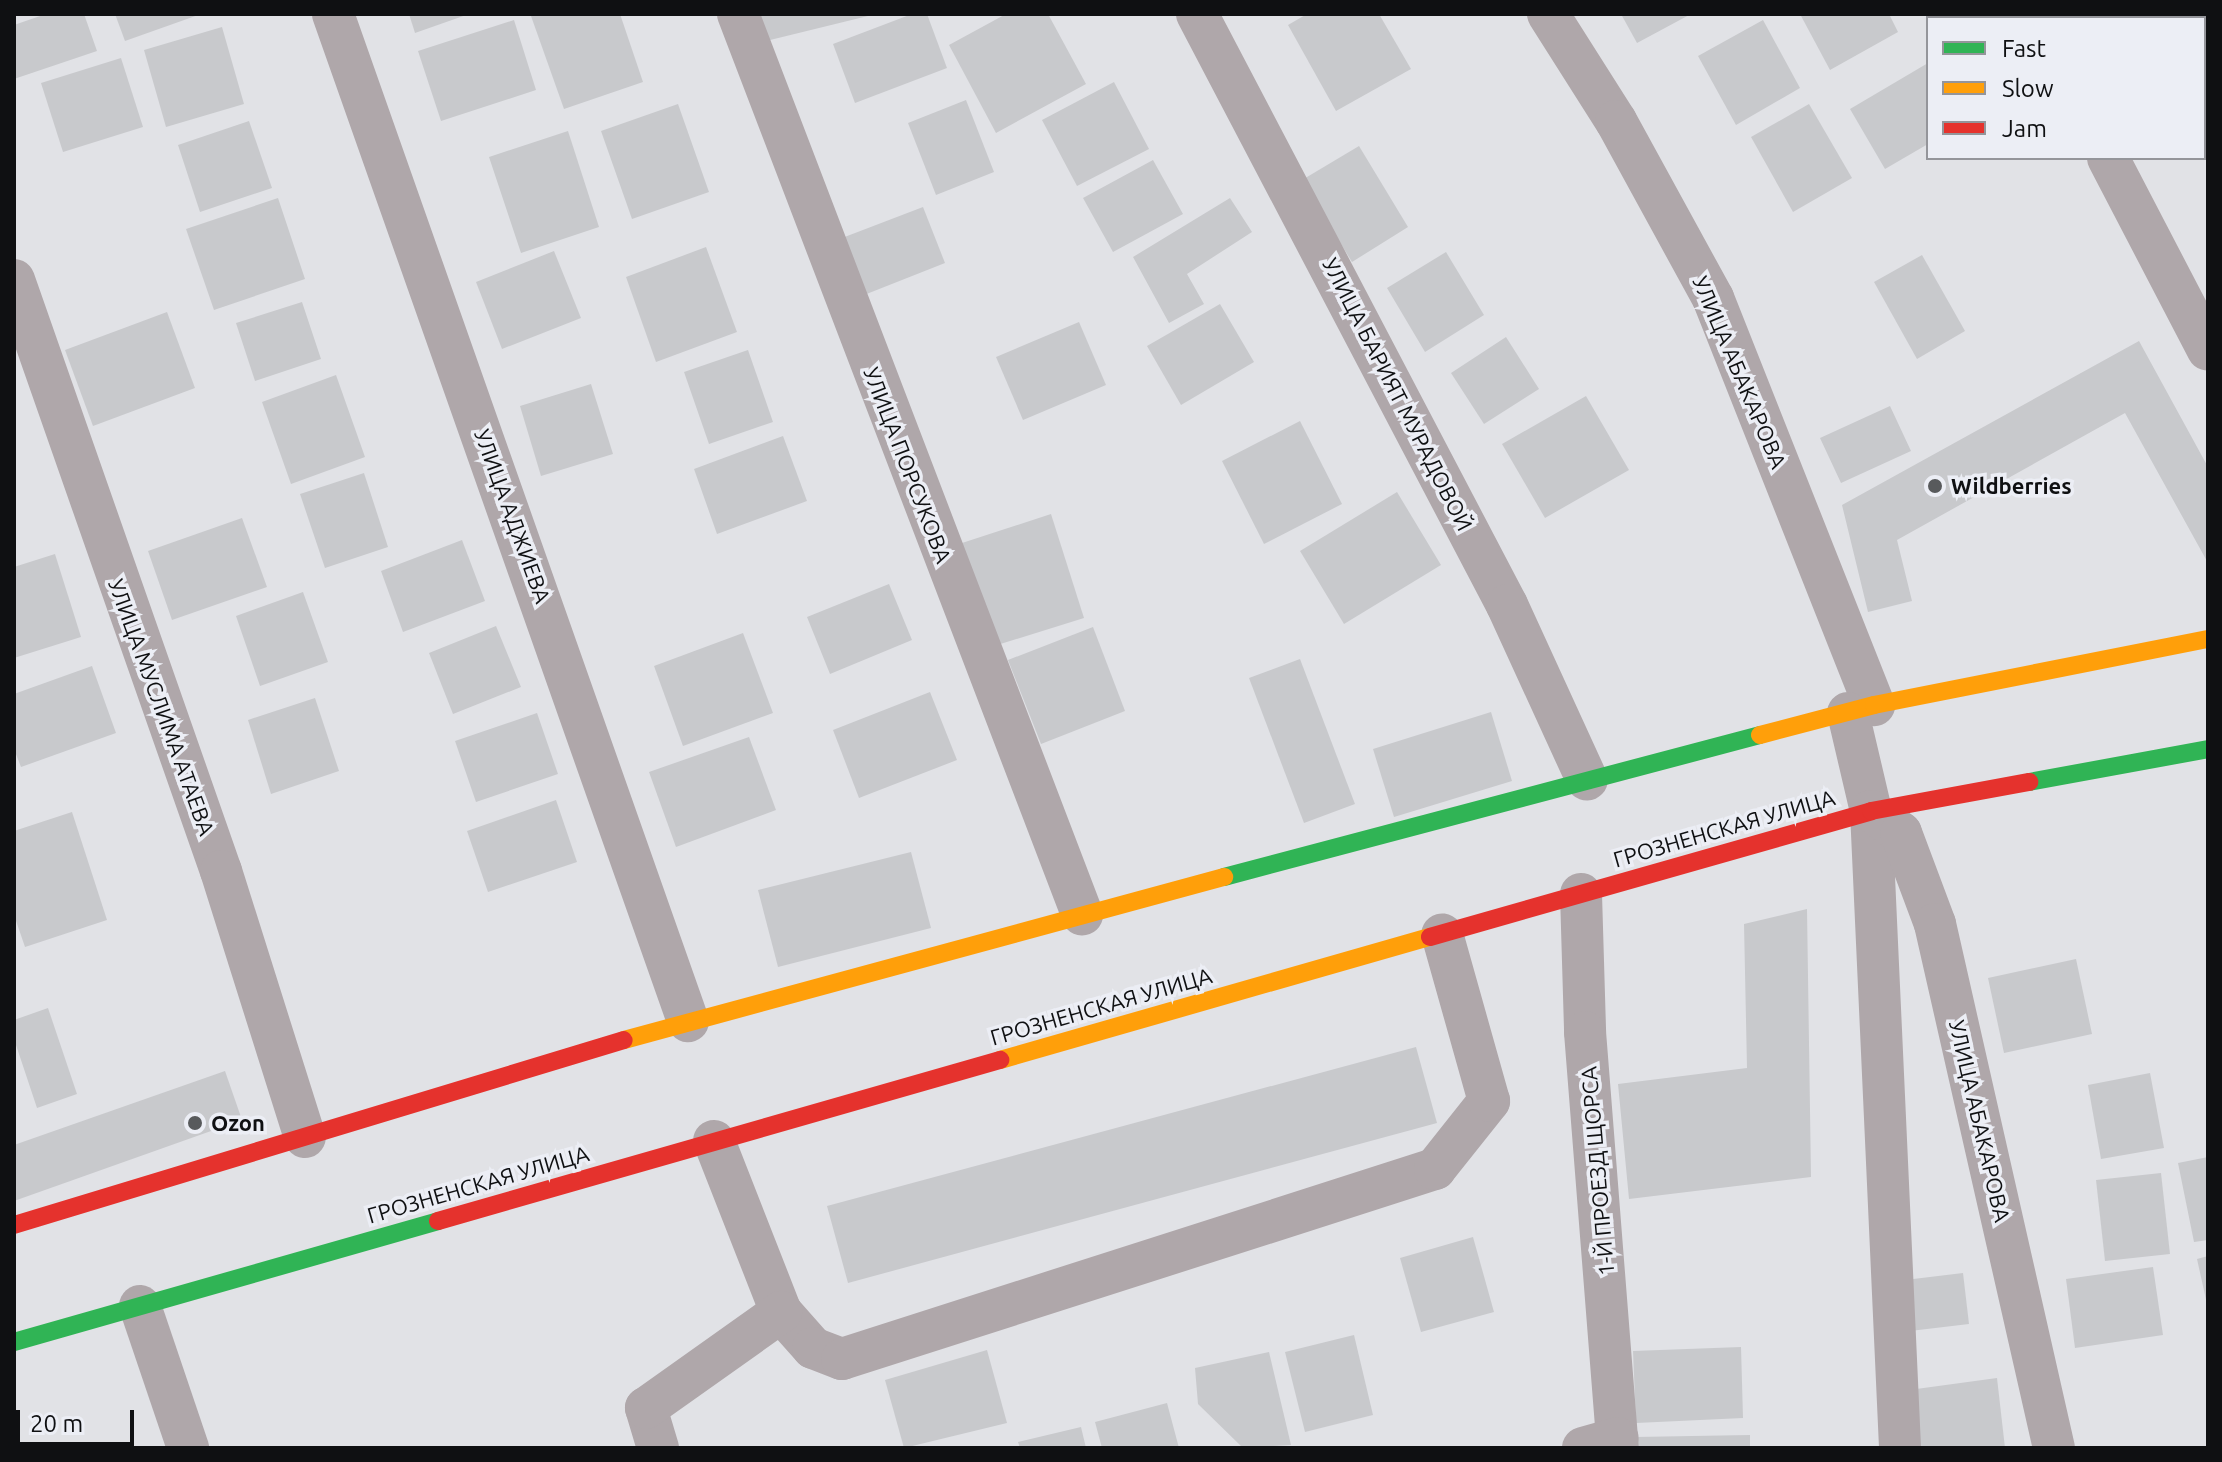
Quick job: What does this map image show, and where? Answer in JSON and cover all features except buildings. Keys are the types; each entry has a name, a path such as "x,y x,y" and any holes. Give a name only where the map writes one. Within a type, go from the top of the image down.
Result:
{"street":[{"name":"УЛИЦА АДЖИЕВА","path":"333,14 688,1021"},
{"name":"УЛИЦА ПОРСУКОВА","path":"738,14 1082,914"},
{"name":"УЛИЦА БАРИЯТ МУРАДОВОЙ","path":"1197,14 1507,605 1587,780"},
{"name":"УЛИЦА АБАКАРОВА","path":"1548,14 1616,121 1713,298 1861,709 1871,811 1900,1448"},
{"path":"2109,160 2208,350"},
{"name":"УЛИЦА МУСЛИМА АТАЕВА","path":"14,280 221,871 305,1137"},
{"path":"14,1225 688,1021 1082,914 1861,709 2208,639"},
{"name":"ГРОЗНЕНСКАЯ УЛИЦА","path":"14,1342 1871,811 2208,749"},
{"name":"УЛИЦА АБАКАРОВА","path":"1871,811 1901,833 1935,924 2054,1448"},
{"name":"1-Й ПРОЕЗД ЩОРСА","path":"1581,894 1606,1445"},
{"path":"714,1141 781,1312 813,1348 842,1359 1435,1169 1489,1101 1442,934"},
{"path":"140,1306 188,1448"},
{"path":"658,1448 646,1408 781,1312"}],"traffic: fast":[{"path":"1224,877 1760,735"},
{"path":"2029,782 2208,749"},
{"path":"14,1342 438,1221"}],"traffic: slow":[{"path":"1760,735 1874,705 2208,639"},
{"path":"624,1040 1224,877"},
{"path":"1000,1060 1430,937"}],"traffic: jam":[{"path":"1430,937 1871,811 2029,782"},
{"path":"14,1225 624,1040"},
{"path":"438,1221 1000,1060"}],"place":[{"name":"Wildberries","path":"1935,486"},
{"name":"Ozon","path":"195,1123"}]}
